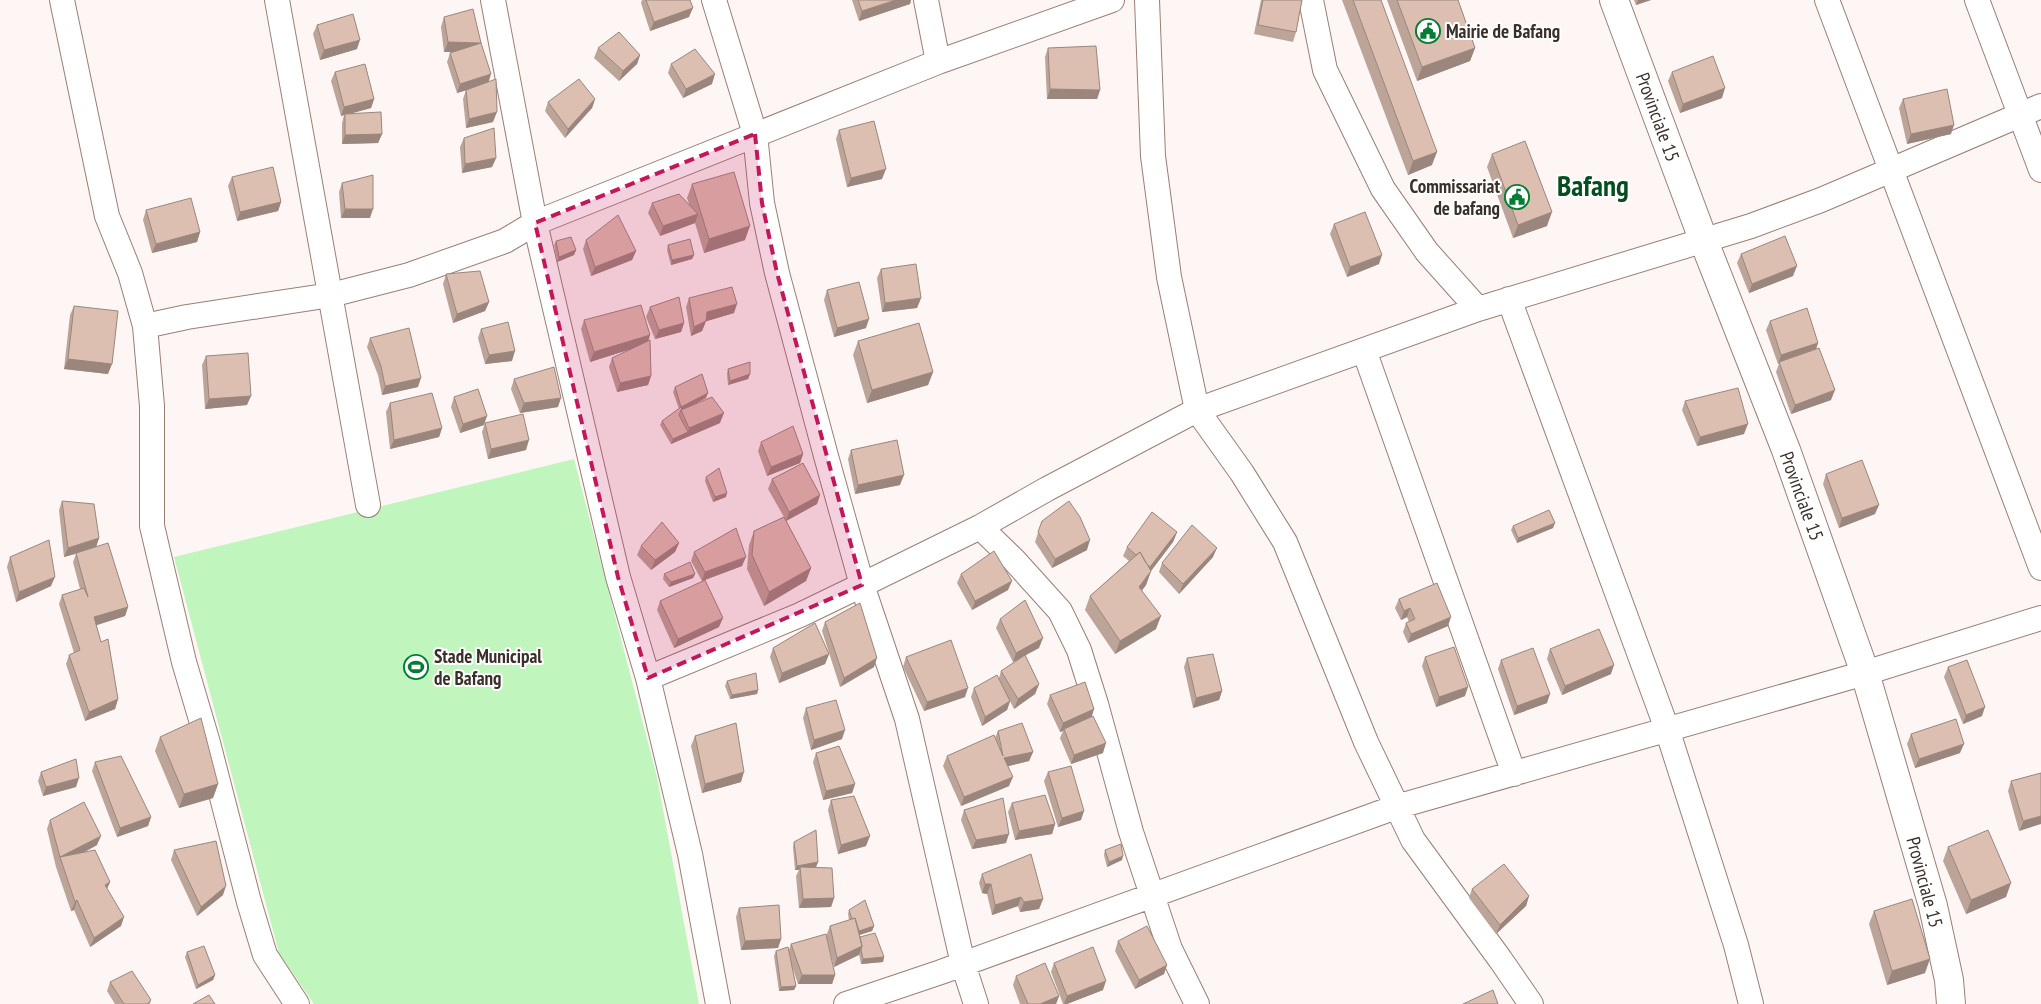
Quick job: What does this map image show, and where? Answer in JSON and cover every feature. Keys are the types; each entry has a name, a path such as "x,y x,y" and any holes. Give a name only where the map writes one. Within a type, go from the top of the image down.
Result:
{"street":[{"path":"62,0 107,216 130,273 144,326 152,406 152,526 184,662 208,743 262,946 265,955 297,1004"},
{"path":"277,0 368,505"},
{"path":"493,0 535,223 618,577 648,678 690,854 718,1004"},
{"path":"714,0 755,134 762,203 777,272 862,585 907,719 963,964 976,1004"},
{"path":"926,0 938,62"},
{"path":"144,326 187,317 331,295 409,274 474,253 505,241 535,223 755,134 938,62 1112,0"},
{"path":"1147,0 1153,156 1169,276 1197,410 1242,473 1285,542 1366,742 1413,840 1531,1004"},
{"path":"1311,0 1325,70 1383,189 1428,252 1478,309"},
{"name":"Provinciale 15","path":"1614,0 1703,239 1786,450 1864,673 1933,906 1949,980 1951,1004"},
{"path":"1827,0 2041,568"},
{"path":"1977,0 2031,111 2041,170"},
{"path":"648,678 800,614 862,585 980,527 1047,489 1197,410 1478,309 1703,239 1728,234 1751,226 1821,200 2031,111"},
{"path":"1509,299 1667,729 1736,945 1751,1004"},
{"path":"1364,350 1514,774"},
{"path":"980,527 1014,560 1060,611 1079,650 1099,713 1131,832 1154,896 1170,950 1197,1004"},
{"path":"846,1004 1154,896 1396,807 1864,673 2041,618"}],"highlighted area":[{"path":"755,134 762,203 777,273 862,585 648,678 618,577 535,223"}],"green space":[{"name":"Stade Municipal de Bafang","path":"574,459 657,777 699,1004 314,1004 279,953 174,557"}],"building":[{"path":"646,0 690,0 693,8 654,22"},
{"path":"858,0 896,0 862,11"},
{"path":"1263,0 1302,0 1296,32 1258,25"},
{"path":"1353,0 1381,0 1437,152 1413,161"},
{"name":"Mairie de Bafang","path":"1397,0 1458,0 1475,48 1422,67"},
{"path":"473,9 481,43 448,42 444,17"},
{"path":"353,14 360,40 324,50 317,25"},
{"path":"619,32 640,55 623,71 598,48"},
{"path":"481,43 491,74 460,84 450,53"},
{"path":"1096,46 1100,90 1050,89 1048,48"},
{"path":"695,49 715,74 686,89 671,64"},
{"path":"1713,56 1725,88 1683,104 1672,72"},
{"path":"365,64 374,99 344,107 335,72"},
{"path":"496,79 497,112 469,119 466,90"},
{"path":"579,79 595,99 568,129 548,102"},
{"path":"1947,89 1954,125 1911,134 1903,99"},
{"path":"381,112 382,134 345,135 345,114"},
{"path":"874,121 886,169 851,178 839,130"},
{"path":"494,128 496,158 465,164 464,138"},
{"name":"Commissariat de bafang","path":"1525,141 1552,212 1518,225 1492,154"},
{"path":"273,167 281,202 240,212 232,177"},
{"path":"734,172 750,226 709,239 692,184"},
{"path":"373,175 373,209 345,209 342,183"},
{"path":"679,194 698,214 663,226 652,203"},
{"path":"191,198 200,232 156,244 146,210"},
{"path":"1365,212 1382,255 1350,267 1334,224"},
{"path":"618,215 636,251 595,267 586,240"},
{"path":"1785,236 1797,266 1752,284 1741,254"},
{"path":"571,237 576,250 559,257 556,241"},
{"path":"690,239 694,255 672,260 668,245"},
{"path":"916,264 921,298 885,303 881,269"},
{"path":"480,271 489,302 457,314 446,274"},
{"path":"859,282 869,319 837,328 827,290"},
{"path":"732,287 737,304 707,312 706,321 694,327 689,298"},
{"path":"679,297 684,323 659,330 650,307"},
{"path":"641,305 650,335 594,352 584,320"},
{"path":"74,306 118,311 112,364 68,359"},
{"path":"1807,308 1818,343 1781,355 1770,321"},
{"path":"508,322 515,351 489,355 481,329"},
{"path":"919,323 933,372 872,390 858,341"},
{"path":"409,328 421,378 385,386 381,366 370,338"},
{"path":"650,340 651,376 620,383 612,358"},
{"path":"1819,348 1835,390 1795,405 1779,362"},
{"path":"248,353 251,396 209,399 206,356"},
{"path":"750,362 750,374 730,381 728,369"},
{"path":"554,367 561,398 524,403 514,379"},
{"path":"702,374 708,393 681,407 675,387"},
{"path":"1738,388 1748,424 1700,437 1685,401"},
{"path":"478,389 487,416 463,424 454,397"},
{"path":"432,393 442,428 394,440 390,403"},
{"path":"712,397 724,413 689,428 681,410"},
{"path":"681,407 682,410 679,415 688,432 673,439 662,421"},
{"path":"523,414 529,440 491,449 485,423"},
{"path":"793,426 803,454 771,467 761,442"},
{"path":"897,440 904,475 858,485 851,450"},
{"path":"1862,460 1879,505 1842,518 1826,474"},
{"path":"803,463 820,495 789,512 772,479"},
{"path":"719,468 727,493 715,497 706,477"},
{"path":"62,501 94,504 99,538 68,548"},
{"path":"1069,501 1080,517 1090,540 1055,559 1038,532 1042,521"},
{"path":"1549,510 1555,523 1518,538 1513,526"},
{"path":"1152,512 1177,532 1150,567 1140,552 1136,555 1127,547"},
{"path":"784,517 811,568 769,592 752,555 754,531"},
{"path":"662,522 679,543 655,560 641,546"},
{"path":"1192,525 1217,548 1183,584 1162,563"},
{"path":"736,528 746,557 705,572 694,552"},
{"path":"49,540 55,577 19,592 10,557"},
{"path":"108,543 128,607 94,617 101,642 108,639 118,699 89,712 69,655 80,650 62,595 84,588 88,597 76,553"},
{"path":"994,551 1012,581 975,601 961,574"},
{"path":"1140,552 1151,571 1139,587 1161,616 1120,641 1090,596"},
{"path":"690,562 695,574 671,582 664,574"},
{"path":"705,580 723,618 678,639 660,601"},
{"path":"1437,583 1451,617 1411,634 1406,623 1415,619 1410,608 1404,611 1399,599"},
{"path":"1025,600 1043,638 1016,653 1000,619"},
{"path":"860,603 877,658 844,678 825,622"},
{"path":"815,623 829,654 782,673 773,648"},
{"path":"1599,629 1614,665 1565,686 1550,649"},
{"path":"951,640 968,688 927,702 906,657"},
{"path":"1454,647 1468,687 1439,697 1425,657"},
{"path":"1533,648 1550,694 1517,706 1501,660"},
{"path":"1213,654 1222,691 1196,698 1187,658"},
{"path":"1025,655 1039,684 1018,699 1001,671"},
{"path":"1967,660 1985,707 1966,715 1948,667"},
{"path":"756,673 758,690 732,695 727,681"},
{"path":"997,675 1010,701 985,717 974,688"},
{"path":"1085,682 1094,709 1063,723 1050,695"},
{"path":"836,700 845,730 814,740 806,708"},
{"path":"1093,716 1106,743 1074,755 1064,729"},
{"path":"201,718 218,784 184,794 160,737"},
{"path":"1956,719 1964,744 1919,759 1911,734"},
{"path":"736,723 744,772 705,784 695,736"},
{"path":"1022,723 1033,752 1004,758 1013,777 964,797 947,756 994,735 1003,756 998,731"},
{"path":"839,746 855,784 826,791 816,753"},
{"path":"121,756 151,817 120,828 95,762"},
{"path":"76,759 79,778 46,787 41,772"},
{"path":"1071,766 1084,811 1062,818 1048,772"},
{"path":"2041,773 2041,816 2023,821 2011,781"},
{"path":"1045,795 1055,824 1019,831 1012,803"},
{"path":"854,796 870,836 841,845 831,800"},
{"path":"1003,798 1009,834 976,840 964,810"},
{"path":"84,802 101,836 60,857 50,820"},
{"path":"816,830 818,862 797,866 794,842"},
{"path":"1988,830 2011,883 1971,900 1948,847"},
{"path":"216,841 226,886 201,907 174,850"},
{"path":"1121,844 1123,856 1109,862 1105,850"},
{"path":"95,850 110,882 105,885 124,917 94,938 77,900 75,902 60,857"},
{"path":"1031,854 1043,899 1024,902 1021,897 995,905 991,884 985,884 982,874"},
{"path":"1504,864 1529,896 1500,925 1472,889"},
{"path":"800,867 832,868 834,898 803,899"},
{"path":"1912,899 1930,959 1892,971 1874,911"},
{"path":"865,900 874,926 859,931 855,918 852,919 849,910"},
{"path":"779,905 781,939 745,941 739,908"},
{"path":"855,918 862,946 837,958 830,926"},
{"path":"1147,926 1167,965 1139,980 1118,941"},
{"path":"875,933 884,957 863,959 860,937"},
{"path":"826,934 835,975 802,975 791,944"},
{"path":"204,946 215,975 198,985 187,952"},
{"path":"788,947 796,986 781,987 776,951"},
{"path":"1093,947 1106,981 1067,996 1054,963"},
{"path":"1045,963 1059,996 1040,1004 1028,1004 1016,976"},
{"path":"132,971 151,1000 147,1004 124,1004 110,982"},
{"path":"1493,990 1498,1004 1463,1004"},
{"path":"209,995 215,1004 193,1004"}],"place":[{"name":"Mairie de Bafang","path":"1428,31"},
{"name":"Commissariat de bafang","path":"1517,197"},
{"name":"Stade Municipal de Bafang","path":"416,667"}],"district":[{"name":"Bafang","path":"1593,186"}]}
